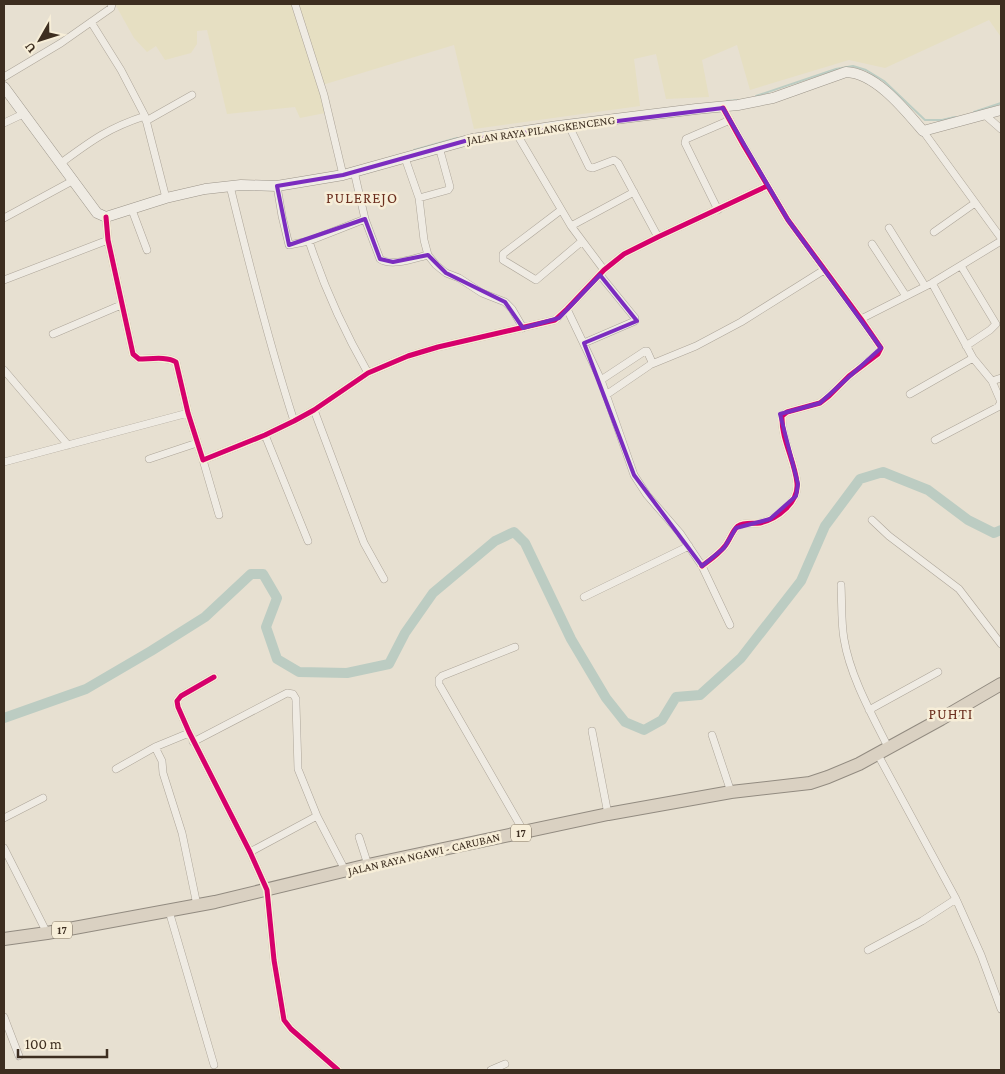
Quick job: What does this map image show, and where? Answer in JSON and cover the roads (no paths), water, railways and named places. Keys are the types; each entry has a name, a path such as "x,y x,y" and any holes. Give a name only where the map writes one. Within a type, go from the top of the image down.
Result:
{"highway":[{"name":"JALAN RAYA NGAWI - CARUBAN","path":"4,939 169,911 608,814 731,792 810,783 839,772 882,750 941,719 1001,684"}],"main road":[{"name":"JALAN RAYA PILANGKENCENG","path":"106,218 166,198 205,189 230,186 277,186 343,175 439,147 515,131 696,109 723,108 773,98 841,72 852,72 864,76 882,88 923,131"},
{"path":"4,87 97,213 106,218"},
{"path":"923,131 1001,110"}],"street":[{"path":"4,77 60,43 111,8 112,4"},
{"path":"295,4 324,95 343,175"},
{"path":"91,22 121,70 146,119 166,198"},
{"path":"61,163 110,129 146,119 192,95"},
{"path":"702,566 724,548 736,528 740,525 760,523 770,519 791,504 796,496 798,484 785,437 782,416 787,412 820,403 880,351 879,345 862,319 788,220 723,108"},
{"path":"4,123 23,114"},
{"path":"985,115 1001,129"},
{"path":"718,210 685,146 685,140 730,120"},
{"path":"568,124 590,168 615,160 658,237"},
{"path":"515,131 581,242 635,318 635,321 584,343"},
{"path":"862,319 961,266 1001,240 923,131"},
{"path":"419,198 448,190 450,187 439,147"},
{"path":"405,158 419,198 424,240 428,255 446,273 459,278 482,293 505,302 512,309 523,328"},
{"path":"354,171 365,219 380,259 384,262 393,262 428,255"},
{"path":"4,218 74,180"},
{"path":"230,186 282,383 294,420"},
{"path":"277,186 288,243 290,245 309,241 365,219"},
{"path":"203,460 265,435 314,410 368,373 408,356 438,347 555,320 568,309 602,272 624,254 767,186"},
{"path":"571,226 634,192"},
{"path":"934,232 975,203"},
{"path":"132,210 147,250"},
{"path":"561,210 503,254 503,260 536,280 581,242"},
{"path":"106,218 108,240 133,354 139,359 164,359 176,362 188,413 219,515"},
{"path":"889,228 928,284 973,358 992,381 1001,402 998,406 935,440"},
{"path":"4,280 108,240"},
{"path":"309,241 316,263 338,314 355,352 368,373"},
{"path":"872,244 906,296"},
{"path":"961,266 996,324 966,346"},
{"path":"606,395 652,364 696,346 741,322 824,270"},
{"path":"53,334 121,305"},
{"path":"568,309 601,380 634,475 647,495 689,546 702,566 730,624"},
{"path":"601,380 645,351 652,364"},
{"path":"910,394 973,358"},
{"path":"4,370 68,445"},
{"path":"992,381 1001,378"},
{"path":"314,410 364,542 384,579"},
{"path":"4,462 188,413"},
{"path":"265,435 308,541"},
{"path":"149,459 197,443"},
{"path":"872,520 959,589 1001,644"},
{"path":"584,597 689,546"},
{"path":"841,585 845,644 882,750 956,899 1001,1009"},
{"path":"514,647 442,676 439,679 439,684 524,832"},
{"path":"869,710 938,672"},
{"path":"214,677 181,696 178,701 178,707 193,742 268,890 276,976 284,1020 338,1070"},
{"path":"193,742 287,693 293,694 296,699 298,769 317,816 346,872"},
{"path":"592,731 608,814"},
{"path":"116,769 155,747 189,733"},
{"path":"712,735 731,792"},
{"path":"155,747 162,761 163,773 182,833 196,905"},
{"path":"4,818 43,798"},
{"path":"250,852 317,816"},
{"path":"359,837 368,866"},
{"path":"4,848 6,861 47,933"},
{"path":"868,950 922,921 956,899"},
{"path":"169,911 214,1065"},
{"path":"4,1016 19,1056"},
{"path":"491,1070 505,1064"}],"waterway":[{"path":"756,96 836,69 853,66 866,70 884,81 925,120 942,120 955,117"},
{"path":"727,101 740,100"},
{"path":"974,112 1001,103"},
{"path":"414,150 457,138"},
{"path":"4,718 86,689 205,617 251,574 263,574 277,598 266,627 277,659 299,672 347,673 389,664 405,633 433,593 495,541 514,532 525,543 571,639 606,698 625,722 644,730 662,720 676,697 700,695 741,658 801,581 825,526 860,479 883,472 928,490 968,520 994,533 1001,530"}],"district":[{"name":"PULEREJO","path":"362,198"},
{"name":"PUHTI","path":"951,714"}]}
